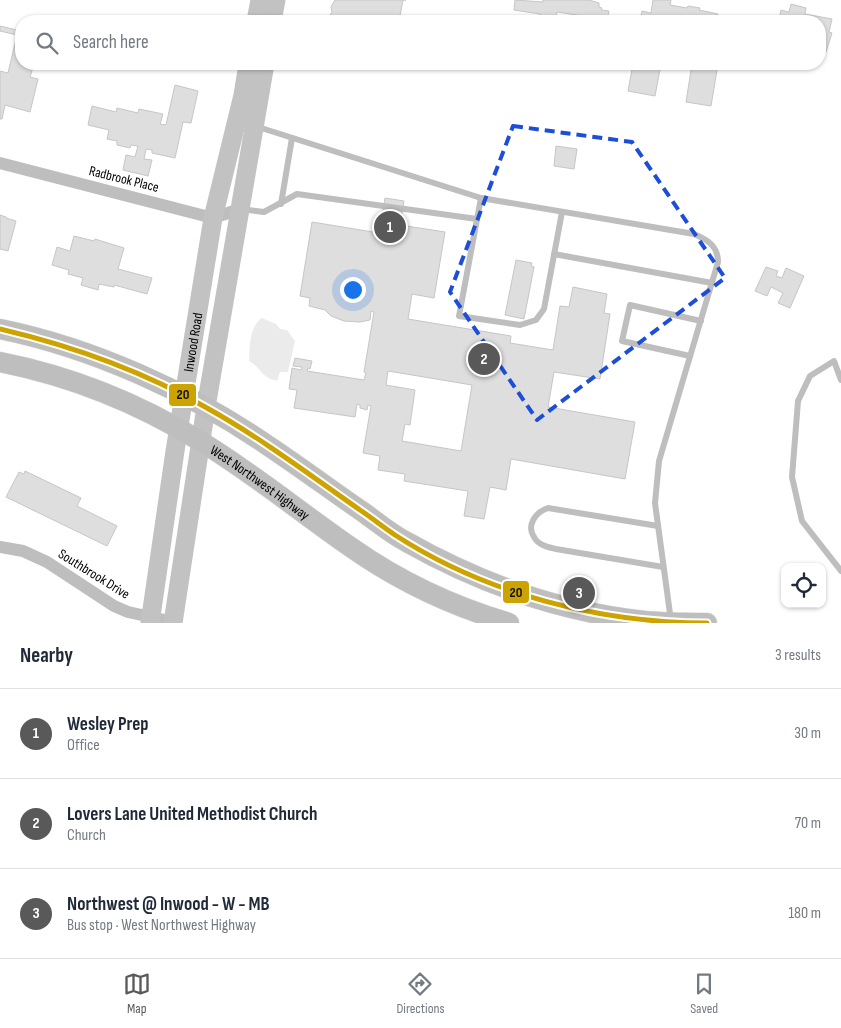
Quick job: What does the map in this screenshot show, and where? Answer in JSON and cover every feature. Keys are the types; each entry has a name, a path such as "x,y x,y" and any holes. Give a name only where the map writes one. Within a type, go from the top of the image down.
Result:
{"main road":[{"path":"257,15 260,0"},
{"path":"273,15 276,0"},
{"name":"Inwood Road","path":"150,620 213,218 243,95 247,70"},
{"name":"Inwood Road","path":"174,622 200,441 264,70"},
{"path":"0,329 103,359 135,372 206,407 267,444 404,541 471,575 502,587 564,606 618,617 671,623 707,623"},
{"name":"West Northwest Highway","path":"0,362 32,368 73,380 124,401 179,428 354,549 392,572 482,615 509,623"}],"street":[{"name":"Radbrook Place","path":"0,163 213,218"},
{"path":"213,218 240,209"},
{"name":"Southbrook Drive","path":"0,547 23,552 47,562 114,606 150,620 174,622"}],"lane":[{"path":"254,126 480,198 694,234 706,239 716,249 718,262 659,462 655,503 671,623"},
{"path":"281,204 292,138"},
{"path":"240,209 264,212 297,194 477,219"},
{"path":"480,198 459,316 520,325 536,320 544,309 562,212"},
{"path":"554,254 712,283"},
{"path":"690,356 622,341 630,305 701,321"},
{"path":"841,380 834,360 810,376 798,401 792,477 802,521 841,570"},
{"path":"658,526 548,508 539,512 533,519 531,530 534,538 543,545 556,549 663,567"}],"highlighted area":[{"path":"513,126 632,142 725,278 537,420 450,292"}],"shaded area":[{"path":"262,318 276,324 280,329 287,330 295,341 288,372 280,372 277,381 267,377 249,361 252,332"}],"building":[{"path":"335,0 403,0 400,15 330,15 332,12 331,7"},
{"path":"515,0 543,2 543,0 589,0 599,3 599,7 602,8 601,10 609,11 608,15 576,15 557,12 556,15 540,15 514,10"},
{"path":"653,0 671,0 670,5 700,8 699,10 718,14 641,15 642,11 651,13"},
{"path":"791,4 806,8 805,14 810,15 780,15 781,10 789,12"},
{"path":"826,18 832,19 829,32 832,33 826,52"},
{"path":"0,26 15,30 15,35 0,31"},
{"path":"15,43 15,70 32,70 30,77 38,79 30,112 5,105 2,119 0,119 0,71 8,73"},
{"path":"632,70 660,70 655,96 628,91"},
{"path":"691,70 717,70 711,106 686,102"},
{"path":"175,85 198,91 191,123 183,122 175,158 152,153 152,150 146,149 144,159 152,160 148,176 123,170 126,155 135,157 138,146 131,145 130,148 117,145 117,141 107,139 109,130 88,125 92,106 116,112 117,108 138,113 139,109 163,114 160,124 166,125"},
{"path":"556,146 577,149 574,169 554,166"},
{"path":"385,198 404,201 400,225 445,232 434,298 412,294 408,319 511,336 510,343 553,350 560,306 569,307 573,287 607,294 604,313 610,314 600,379 554,372 548,407 635,422 625,479 511,459 506,490 490,487 484,519 464,516 468,491 404,481 405,474 378,470 380,456 363,453 371,406 368,405 367,410 360,408 360,405 357,404 355,417 294,408 297,390 289,389 292,368 301,370 302,367 293,366 295,358 312,361 310,369 308,368 307,371 364,380 374,312 371,311 370,320 360,322 344,321 331,316 325,310 309,306 310,298 300,296 312,222 373,232 375,222 381,223","holes":["388,371 472,385 461,451 402,441 405,424 410,425 415,390 386,385"]},
{"path":"0,215 16,221 8,251 0,249"},
{"path":"74,236 94,241 95,239 124,248 118,269 152,278 147,294 114,285 114,287 99,284 98,290 81,285 83,278 68,274 69,270 52,265 57,247 70,251"},
{"path":"516,260 532,263 531,266 534,267 524,319 505,315"},
{"path":"766,267 778,271 776,276 782,278 786,268 804,276 790,308 778,303 783,293 771,287 767,296 755,291"},
{"path":"25,471 81,498 77,506 117,526 107,546 6,497 19,472 24,474"}],"transit line":[{"name":"20","path":"0,329 54,343 106,361 158,382 183,395 266,444 395,535 430,556 467,574 505,589 585,611 626,618 707,623"}],"place":[{"name":"Wesley Prep","path":"390,227"},
{"name":"Lovers Lane United Methodist Church","path":"484,359"},
{"name":"Northwest @ Inwood - W - MB","path":"579,593"}]}
